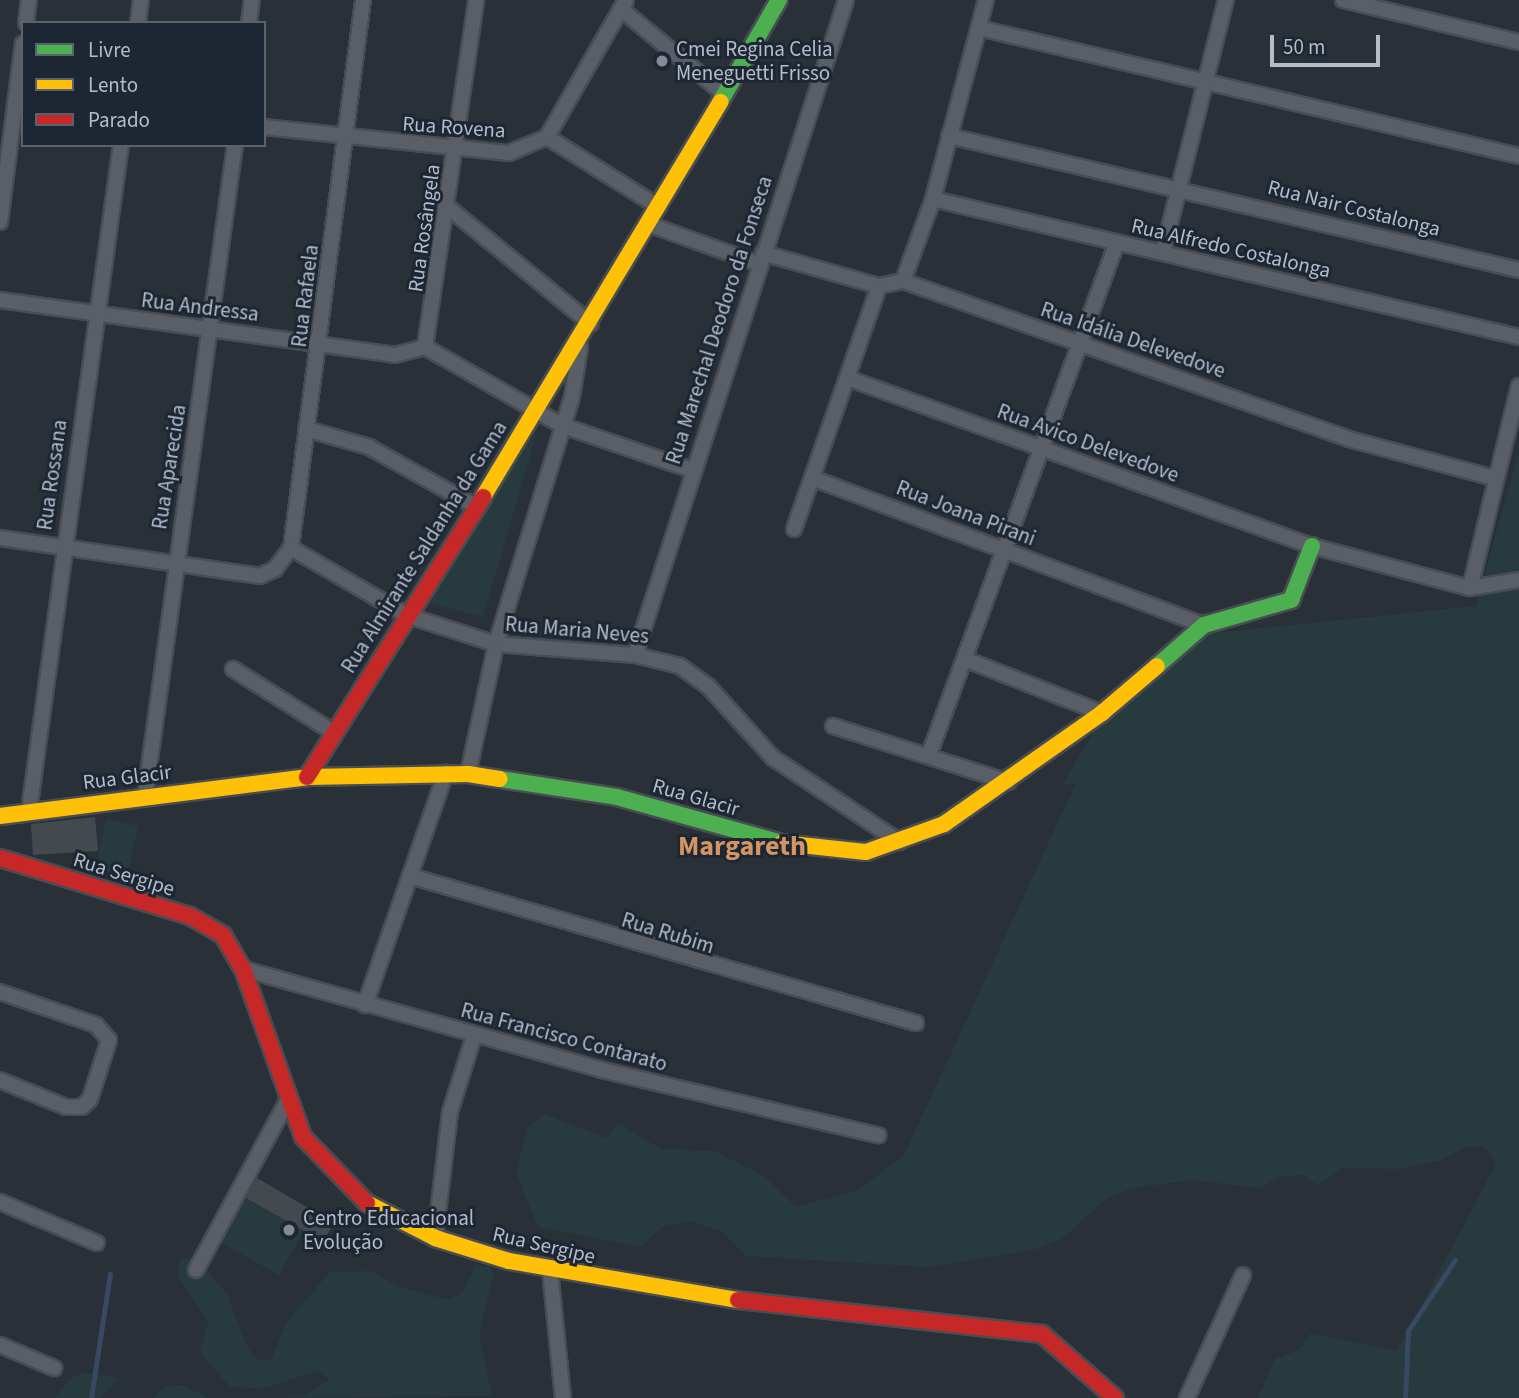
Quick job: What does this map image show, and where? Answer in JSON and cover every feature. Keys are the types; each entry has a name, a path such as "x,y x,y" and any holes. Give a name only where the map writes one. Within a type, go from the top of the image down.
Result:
{"street":[{"path":"26,21 29,0"},
{"path":"138,21 141,0"},
{"path":"249,21 252,0"},
{"name":"Rua Rafaela","path":"291,548 306,429 321,344 363,0"},
{"name":"Rua Rosângela","path":"425,347 449,208 476,0"},
{"name":"Rua Almirante Saldanha da Gama","path":"307,777 332,732 534,411 580,343 779,0"},
{"name":"Rua Marechal Deodoro da Fonseca","path":"635,654 692,470 846,0"},
{"path":"649,224 761,258 879,286 903,281 933,199 986,0"},
{"path":"1163,252 1226,0"},
{"path":"1343,0 1519,42"},
{"path":"659,206 547,136 624,5 723,93"},
{"path":"979,28 1519,156"},
{"path":"0,222 13,91 21,53"},
{"name":"Rua Rovena","path":"266,127 345,139 509,153 547,136"},
{"name":"Rua Nair Costalonga","path":"949,136 1179,187 1519,270"},
{"name":"Rua Rossana","path":"29,811 121,147"},
{"name":"Rua Aparecida","path":"145,796 235,147"},
{"name":"Rua Alfredo Costalonga","path":"933,199 1519,337"},
{"path":"449,208 591,324"},
{"path":"929,755 1117,242"},
{"name":"Rua Idália Delevedove","path":"903,281 1349,439 1495,478"},
{"path":"794,529 850,379 879,286"},
{"name":"Rua Andressa","path":"0,300 395,355 425,347"},
{"name":"Rua Almirante Saldanha da Gama","path":"468,774 496,644 563,426 580,343"},
{"path":"425,347 563,426 692,470"},
{"name":"Rua Avico Delevedove","path":"850,379 1312,547 1470,588"},
{"path":"1519,386 1470,588 1519,580"},
{"path":"306,429 369,447 475,506"},
{"name":"Rua Joana Pirani","path":"812,478 1204,625"},
{"path":"0,538 254,574 272,572 291,548"},
{"name":"Rua Glacir","path":"0,816 307,777 446,773 617,797 828,853 866,852 944,824 1008,782 1102,713 1204,625 1291,600 1312,547"},
{"name":"Rua Maria Neves","path":"291,548 406,615 496,644 635,654 665,661 696,676 773,758 900,842"},
{"path":"965,659 1102,713"},
{"path":"233,669 332,732"},
{"path":"833,726 1008,782"},
{"path":"365,1005 446,773"},
{"name":"Rua Sergipe","path":"0,858 204,921 223,935 243,969 287,1102 303,1137 342,1184 364,1201 435,1238 550,1270 731,1301 1042,1334 1115,1398"},
{"name":"Rua Rubim","path":"410,876 916,1023"},
{"name":"Rua Francisco Contarato","path":"243,969 474,1036 878,1135"},
{"path":"0,992 103,1029 107,1052 90,1099 82,1107 66,1107 0,1080"},
{"path":"435,1238 450,1112 474,1036"},
{"path":"196,1270 287,1102"},
{"path":"0,1202 97,1243"},
{"path":"550,1270 563,1398"},
{"path":"1187,1398 1242,1275"},
{"path":"0,1345 54,1368"}],"green space":[{"path":"538,429 483,617 421,601"},
{"path":"1519,450 1519,1398 1258,1398 1275,1359 1299,1350 1311,1333 1397,1351 1496,1164 1485,1147 1466,1147 1439,1161 1397,1169 1343,1168 1318,1185 1302,1175 1281,1176 1259,1188 1192,1180 1133,1188 1107,1198 1063,1238 1036,1249 928,1267 746,1256 723,1232 690,1221 662,1227 641,1247 538,1227 516,1172 527,1129 544,1114 607,1138 618,1123 661,1149 715,1151 764,1176 796,1207 858,1190 904,1155 1076,783 1062,785 1096,728 1185,636 1476,606"},
{"path":"106,819 138,826 126,880 94,873"},
{"path":"245,1198 304,1231 279,1275 220,1242"},
{"path":"180,1258 198,1259 227,1295 247,1346 256,1359 271,1361 286,1323 330,1272 372,1271 399,1287 449,1300 462,1293 475,1265 489,1266 494,1274 479,1334 492,1396 283,1398 306,1395 329,1379 317,1371 262,1389 229,1386 200,1352 208,1323 178,1276"},
{"path":"84,1373 119,1378 101,1398 55,1398 72,1377"},
{"path":"182,1385 210,1398 154,1398 165,1386"}],"building":[{"path":"95,817 98,851 33,855 31,824"},
{"path":"257,1178 334,1223 323,1242 246,1198"}],"waterway":[{"path":"1405,1398 1408,1331 1455,1260"},
{"path":"91,1398 110,1274"}],"traffic: fast":[{"path":"720,102 779,0"},
{"path":"1157,666 1204,625 1291,600 1312,546"},
{"path":"500,779 617,797 782,843"}],"traffic: slow":[{"path":"483,497 720,102"},
{"path":"782,843 866,852 944,824 1102,713 1157,666"},
{"path":"0,816 307,777 468,774 500,779"},
{"path":"367,1203 435,1238 509,1261 738,1300"}],"traffic: jam":[{"path":"307,777 483,497"},
{"path":"0,858 190,916 223,935 243,969 303,1137 367,1203"},
{"path":"738,1300 1042,1334 1115,1398"}],"place":[{"name":"Cmei Regina Celia Meneguetti Frisso","path":"662,61"},
{"name":"Centro Educacional Evolução","path":"289,1230"}],"district":[{"name":"Margareth","path":"742,846"}]}
